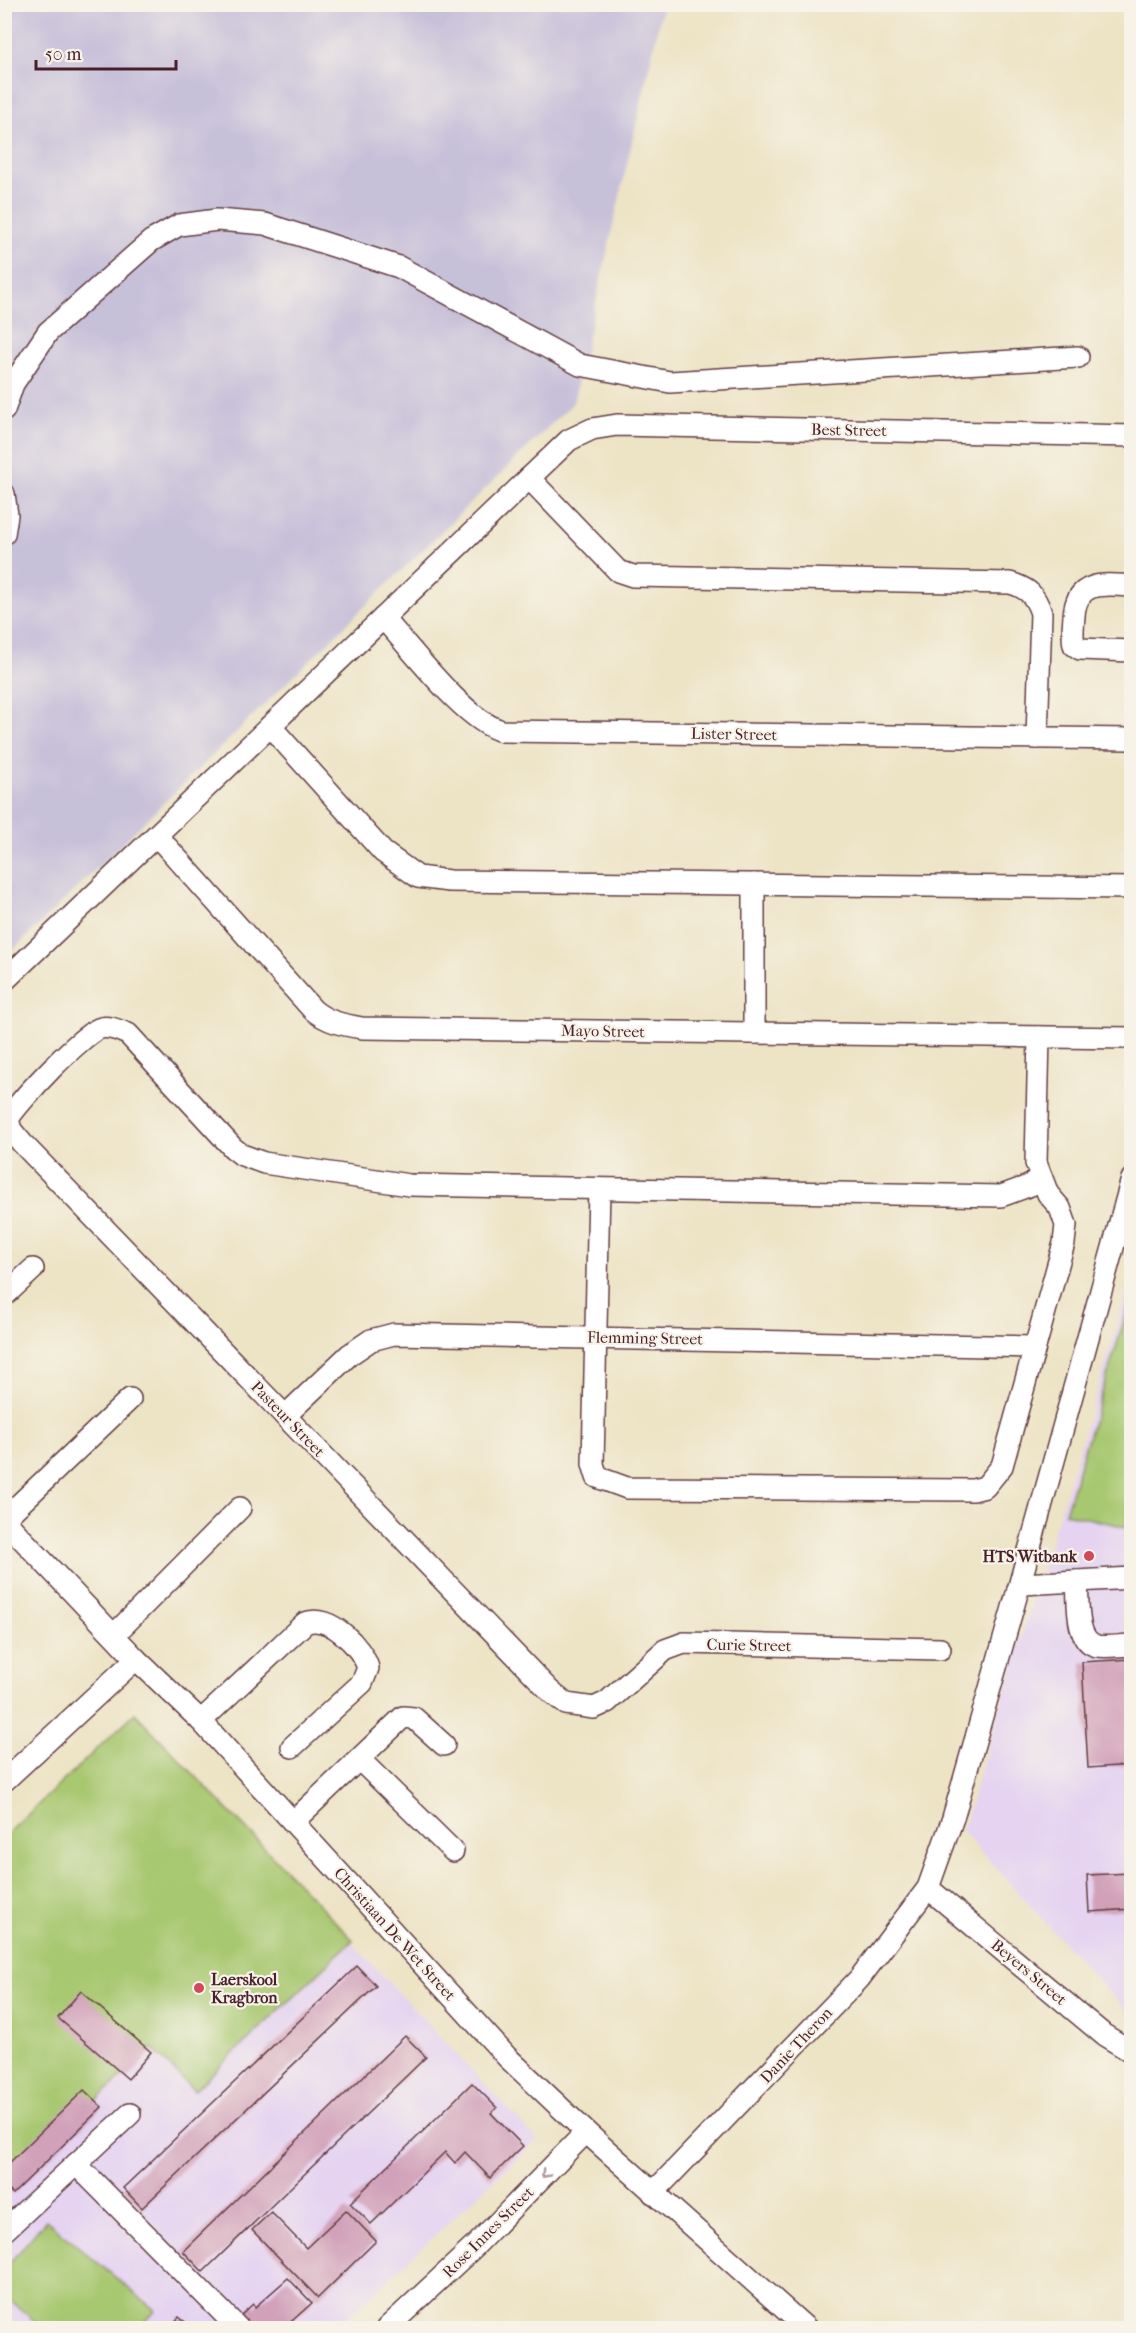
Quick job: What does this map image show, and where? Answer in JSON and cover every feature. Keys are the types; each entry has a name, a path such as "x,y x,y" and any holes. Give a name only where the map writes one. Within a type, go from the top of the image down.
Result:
{"street":[{"path":"4,410 13,384 48,332 151,241 179,225 217,220 265,224 399,267 580,365 670,382 1078,357"},
{"name":"Best Street","path":"529,478 569,440 592,429 617,425 1131,436"},
{"path":"4,981 529,478 618,571 633,576 1010,583 1026,587 1037,599 1041,613 1037,738"},
{"path":"4,494 7,515 4,534"},
{"path":"1131,586 1094,586 1080,594 1074,605 1072,638 1074,645 1080,649 1131,651"},
{"name":"Lister Street","path":"383,618 467,709 489,727 502,731 1131,739"},
{"path":"270,726 383,852 418,877 449,881 1131,888"},
{"name":"Mayo Street","path":"157,836 313,1011 322,1018 340,1024 362,1028 1131,1038"},
{"path":"754,884 754,1033"},
{"name":"Pasteur Street","path":"580,1708 567,1704 551,1692 22,1143 11,1130 8,1119 25,1096 92,1031 108,1027 128,1034 233,1148 251,1160 409,1185 599,1189"},
{"path":"1039,1037 1036,1163 1040,1176 1066,1225 1064,1243 1002,1466 985,1487 973,1490 627,1488 597,1477 593,1464 599,1189 1001,1196 1025,1188 1040,1176"},
{"name":"Danie Theron","path":"653,2193 859,1979 928,1888 953,1818 1131,1179"},
{"path":"4,1296 33,1269"},
{"name":"Flemming Street","path":"285,1416 349,1355 371,1340 394,1334 1035,1347"},
{"path":"4,1520 130,1399"},
{"path":"116,1634 240,1508"},
{"name":"Christiaan De Wet Street","path":"4,1520 116,1634 136,1659 201,1721 507,2057 653,2193 806,2328"},
{"path":"1018,1590 1022,1584 1032,1582 1131,1578"},
{"path":"1077,1581 1082,1631 1086,1641 1096,1646 1131,1645"},
{"path":"201,1721 305,1623 315,1620 332,1625 360,1652 368,1668 362,1683 292,1747"},
{"name":"Curie Street","path":"580,1708 594,1708 607,1702 665,1650 684,1643 940,1649"},
{"path":"4,1781 136,1659"},
{"path":"293,1822 403,1717 414,1718 444,1745"},
{"path":"360,1760 453,1851"},
{"name":"Beyers Street","path":"928,1888 1104,2035 1131,2052"},
{"path":"4,2231 130,2114"},
{"name":"Rose Innes Street","path":"387,2328 475,2246 586,2132"},
{"path":"76,2164 238,2328"}],"shaded area":[{"path":"5,5 663,5 573,403 5,958"},
{"name":"HTS Witbank","path":"1131,1280 1131,2016 962,1831"},
{"name":"Laerskool Kragbron","path":"136,1713 537,2140 336,2328 5,2328 5,1836"}],"green space":[{"path":"1131,1298 1131,1528 1065,1513"},
{"path":"135,1713 353,1940 194,2091 152,2048 5,2187 5,1836"},
{"path":"46,2220 155,2310 139,2328 43,2328 5,2296 5,2269"}],"building":[{"path":"1132,1659 1132,1765 1088,1768 1082,1662"},
{"path":"1132,1873 1132,1909 1089,1912 1087,1875"},
{"path":"357,1966 376,1986 142,2208 123,2188"},
{"path":"81,1991 151,2052 128,2079 58,2018"},
{"path":"405,2036 426,2057 203,2272 183,2251"},
{"path":"472,2083 497,2108 491,2113 523,2146 490,2178 465,2152 455,2163 445,2152 371,2224 350,2203"},
{"path":"84,2090 102,2107 13,2194 4,2186 4,2168"},
{"path":"346,2210 376,2241 318,2298 252,2230 271,2212 306,2248"},
{"path":"288,2278 312,2303 284,2328 248,2328 238,2318 253,2304 255,2307"},
{"path":"179,2317 193,2328 170,2328"}],"place":[{"name":"HTS Witbank","path":"1089,1556"},
{"name":"Laerskool Kragbron","path":"199,1988"}]}
